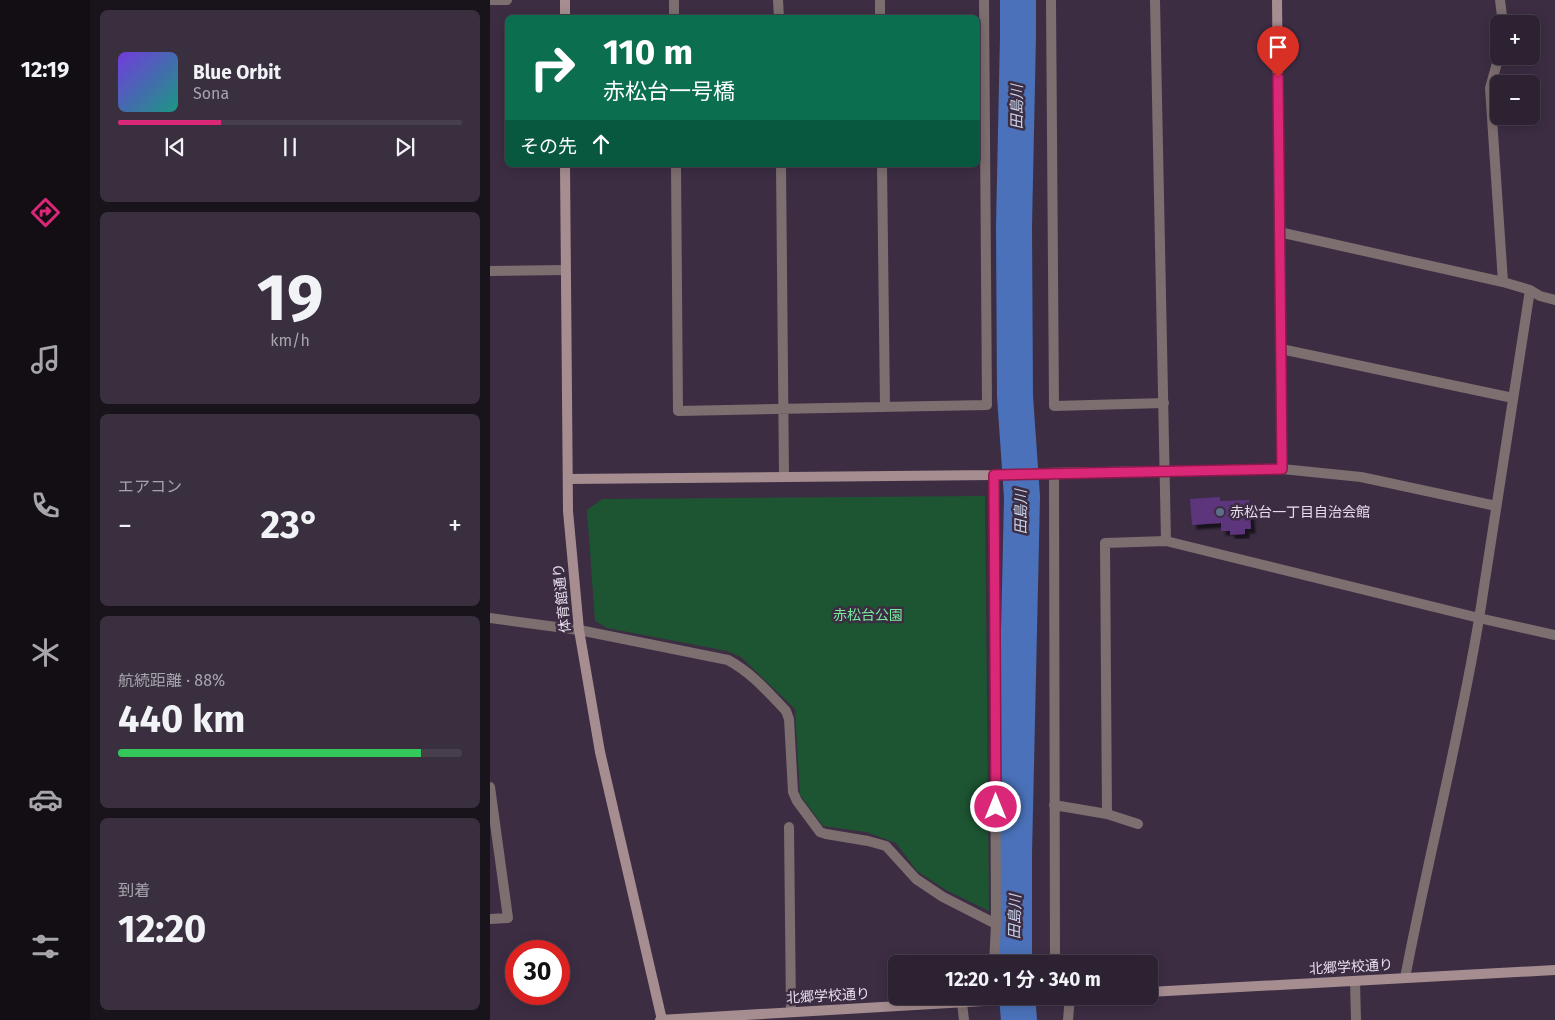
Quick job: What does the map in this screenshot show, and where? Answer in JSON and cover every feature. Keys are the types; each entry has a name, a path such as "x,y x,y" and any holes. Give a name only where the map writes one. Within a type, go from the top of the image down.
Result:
{"street":[{"path":"490,0 507,0"},
{"path":"565,0 565,15"},
{"path":"674,0 674,15"},
{"path":"778,0 779,15"},
{"path":"880,0 880,15"},
{"path":"676,167 678,411 987,405 984,0"},
{"path":"1051,0 1054,406 1164,403"},
{"path":"1156,0 1166,541"},
{"path":"1277,0 1282,469"},
{"path":"1500,0 1502,15"},
{"path":"1496,65 1490,88 1503,282"},
{"name":"体育館通り","path":"565,167 568,479 571,548 578,630 600,752 661,1020"},
{"path":"781,167 784,477"},
{"path":"882,167 884,407"},
{"path":"1279,232 1503,282 1555,300"},
{"path":"490,271 565,270"},
{"path":"1405,978 1418,908 1452,760 1479,618 1530,290"},
{"path":"1281,349 1513,398"},
{"path":"568,479 997,475 1282,469 1361,477 1496,506"},
{"path":"1049,473 1054,805 1054,955"},
{"path":"994,955 997,475"},
{"path":"1107,814 1105,543 1166,541 1479,618 1555,634"},
{"path":"490,618 578,630 728,660 741,667 752,675 786,712 789,719 793,792 797,801 820,832 886,846 916,879 943,898 996,924"},
{"path":"490,787 508,918 490,919"},
{"path":"1054,805 1107,814 1138,824"},
{"path":"789,826 791,1012"},
{"name":"北郷学校通り","path":"1158,992 1555,970"},
{"path":"1355,981 1356,1020"},
{"name":"北郷学校通り","path":"661,1020 924,1005"},
{"path":"962,1005 964,1020"},
{"path":"1068,1020 1069,1005"}],"green space":[{"name":"赤松台公園","path":"985,496 989,911 946,890 917,871 896,843 866,832 823,826 800,795 795,709 741,657 727,651 607,628 595,621 587,510 602,499"}],"building":[{"name":"赤松台一丁目自治会館","path":"1220,497 1220,501 1249,500 1251,529 1245,529 1245,534 1230,535 1230,531 1221,531 1221,523 1192,525 1190,499"}],"waterway":[{"name":"田島川","path":"1014,955 1014,854 1022,497 1015,396 1014,226 1018,0"},
{"name":"田島川","path":"1018,1005 1019,1020"}],"place":[{"name":"赤松台一丁目自治会館","path":"1220,512"}],"route":[{"path":"996,807 994,475 1282,469 1278,77"}]}
